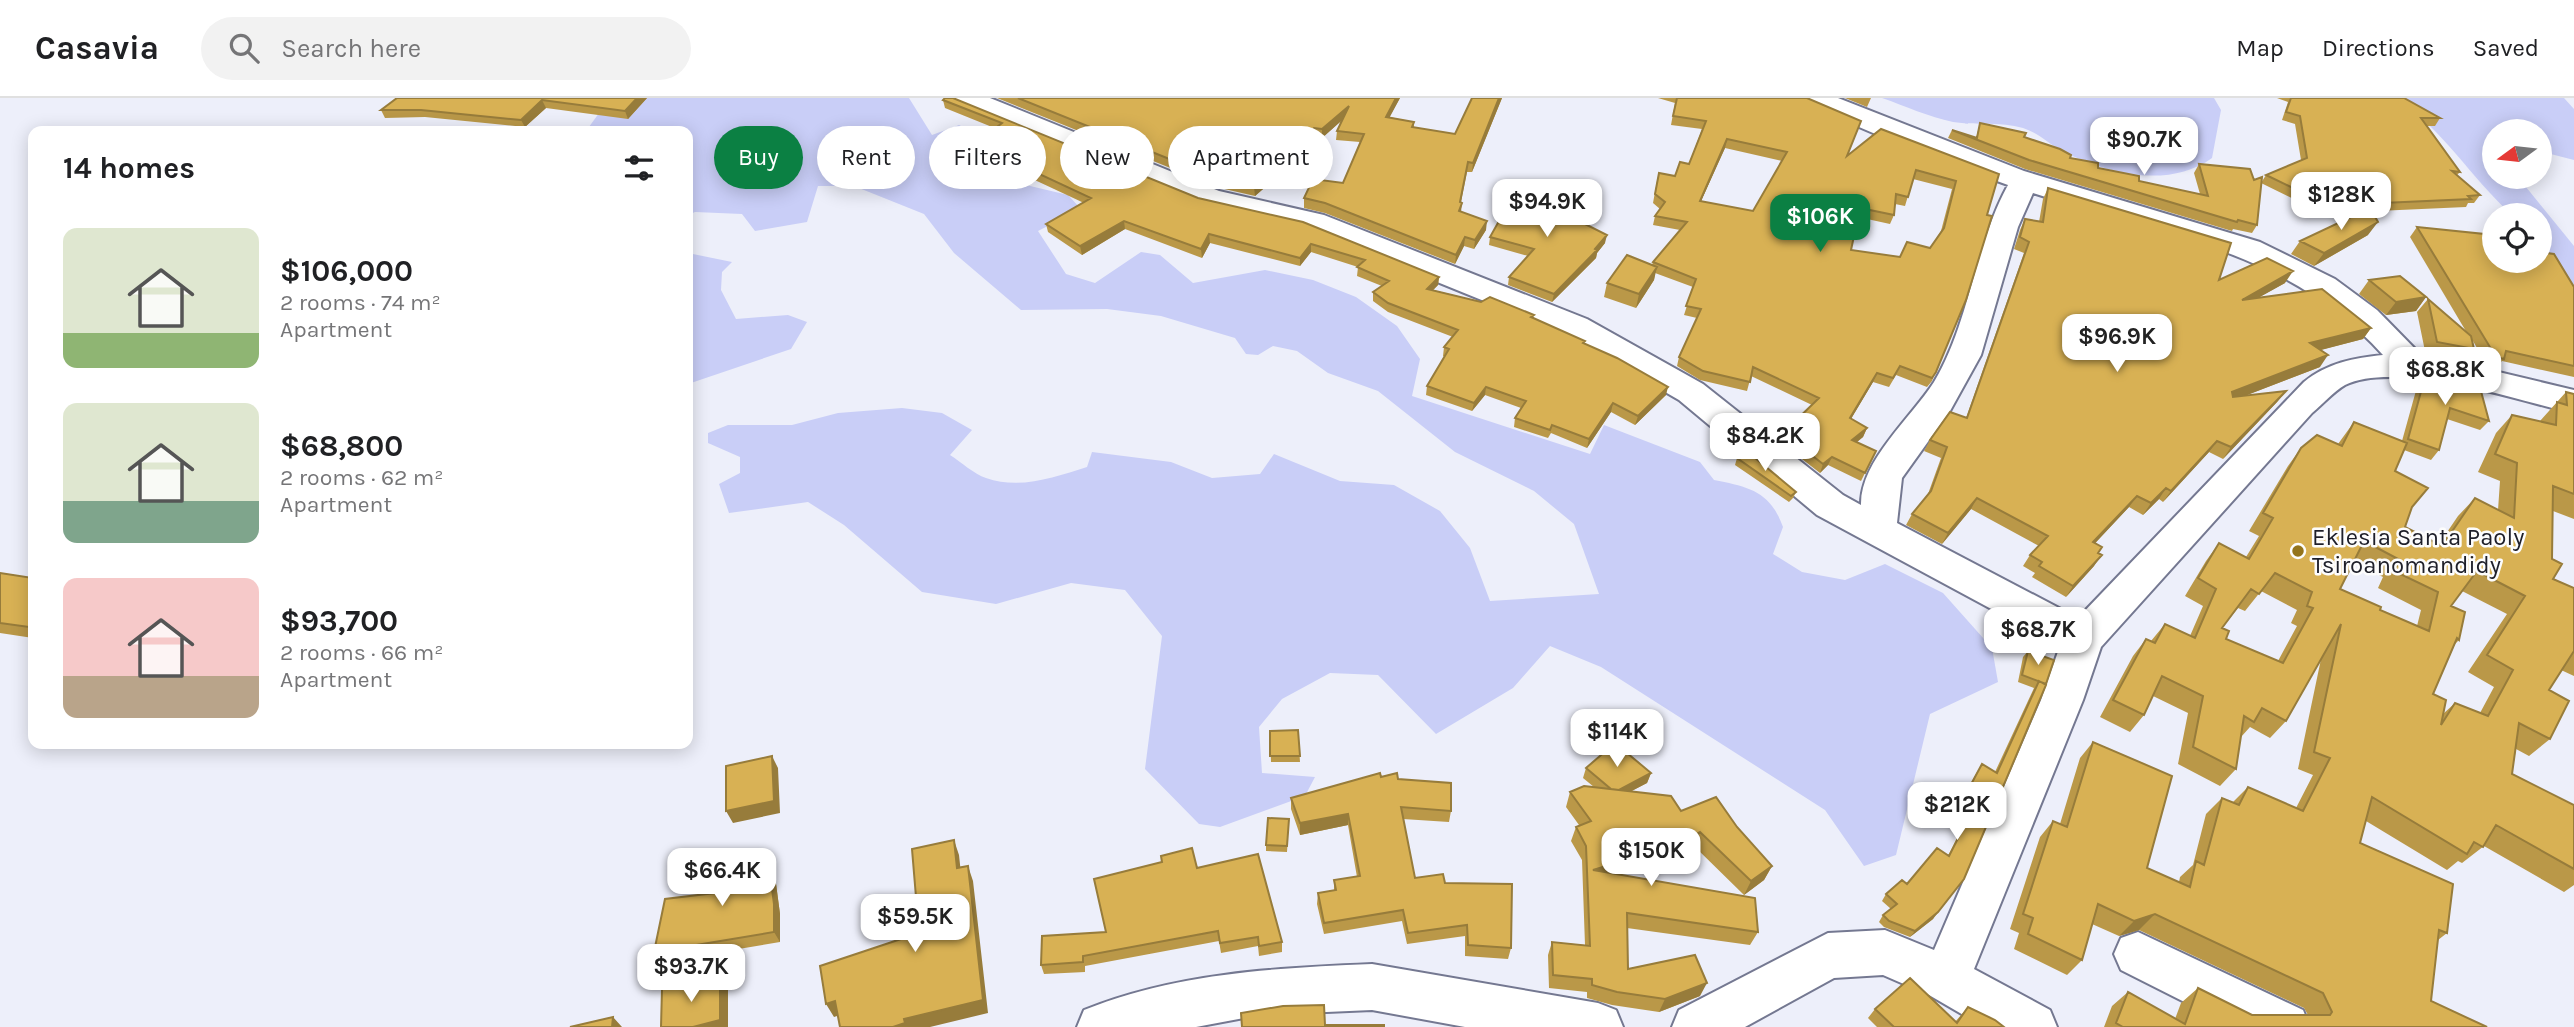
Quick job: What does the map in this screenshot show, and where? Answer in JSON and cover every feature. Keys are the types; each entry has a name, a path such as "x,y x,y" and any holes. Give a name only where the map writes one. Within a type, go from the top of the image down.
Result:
{"street":[{"path":"967,98 1210,198 1313,221 1575,326 1690,392 1830,505 2083,639"},
{"path":"1815,98 1874,124 2025,180 2240,243 2307,276 2358,311 2414,368"},
{"path":"1880,520 1880,495 1884,475 1953,377 1983,295 2011,202 2025,180"},
{"path":"1946,979 2062,699 2083,639 2300,405 2335,377 2366,367 2449,372 2574,402"},
{"path":"1691,1027 1828,956 1885,952 1946,979 2032,1027"},
{"path":"2138,954 2285,1027"},
{"path":"1102,1027 1143,1013 1260,992 1372,987 1598,1027"}],"shaded area":[{"path":"610,98 909,98 929,130 929,189 1043,189 1068,195 1081,209 1038,231 1066,274 1095,283 1141,252 1160,255 1193,283 1265,270 1313,280 1356,297 1397,326 1420,359 1412,396 1590,454 1604,425 1700,462 1714,480 1748,488 1772,505 1783,527 1773,554 1802,572 1845,580 1885,564 1943,593 1992,648 1998,682 1930,714 1896,855 1864,866 1825,810 1601,667 1550,646 1513,688 1436,734 1378,675 1330,673 1282,699 1259,727 1262,773 1315,777 1305,796 1220,827 1199,824 1145,769 1162,636 1125,590 1071,583 996,604 922,592 844,525 808,502 729,513 719,484 740,473 740,457 708,443 708,433 728,425 792,425 838,413 902,408 942,413 972,430 950,455 981,476 1012,483 1037,481 1087,467 1092,452 1171,462 1212,478 1260,474 1274,454 1340,481 1394,485 1440,511 1470,548 1490,601 1599,594 1574,524 1534,491 1455,452 1378,391 1328,373 1297,351 1273,346 1258,355 1246,354 1235,338 1161,316 1107,309 1021,310 954,253 924,214 862,189 915,189 915,126 817,126 817,189 807,222 755,231 742,214 693,213 693,126 590,126"},
{"path":"1882,98 2214,98 2221,110 2212,158 2195,168 2158,176 2100,167 2064,152 2023,128 1953,122"},
{"path":"2396,98 2564,98 2574,109 2574,160 2552,154 2552,119 2482,119 2482,184 2443,139 2413,110"},
{"path":"2486,189 2528,189 2539,203 2499,203"},
{"path":"2552,219 2574,246 2574,289 2552,260"},
{"path":"693,254 732,262 722,272 721,290 736,319 788,315 807,322 791,349 693,382"}],"building":[{"path":"397,98 637,98 625,111 542,100 521,120 421,110 381,110"},
{"path":"953,98 1022,126 998,126 1002,123 943,100"},
{"path":"1018,98 1396,98 1386,117 1414,122 1412,127 1455,134 1472,98 1499,98 1473,163 1468,162 1459,211 1487,221 1475,240 1465,237 1456,255 1325,203 1304,198 1308,189 1333,189 1333,182 1343,183 1364,134 1337,131 1349,106 1326,126 1168,126 1168,158 1154,153 1154,126 1087,126"},
{"path":"1677,98 1807,98 1861,121 1847,156 1881,129 1999,174 1987,215 1992,216 1966,300 1936,372 1932,378 1900,366 1893,378 1877,373 1850,418 1867,428 1852,440 1876,451 1865,473 1832,457 1823,464 1783,433 1819,398 1753,367 1750,382 1703,371 1679,357 1701,309 1686,306 1696,279 1653,262 1687,222 1655,216 1665,202 1655,194 1659,173 1675,176 1680,162 1689,164 1706,121 1673,116","holes":["1727,139 1787,152 1753,211 1700,201","1916,170 1956,181 1944,228 1930,248 1907,242 1900,257 1851,250 1860,208 1894,215 1896,194 1908,197"]},
{"path":"2291,98 2404,98 2440,118 2421,118 2460,172 2452,171 2480,195 2468,196 2471,199 2382,203 2366,174 2314,198 2266,175 2307,158 2300,116 2286,112"},
{"path":"1980,123 2026,133 2024,137 2060,149 2071,155 2070,158 2098,163 2098,168 2139,176 2139,181 2208,196 2199,164 2250,169 2254,180 2262,177 2257,225 2238,220 2237,222 2029,160 1952,130 1977,138"},
{"path":"1046,136 1060,142 1060,184 1046,177"},
{"path":"1154,180 1168,186 1168,189 1176,189 1198,198 1303,222 1439,277 1427,289 1481,302 1490,297 1534,315 1531,317 1585,341 1583,343 1617,358 1668,387 1638,416 1613,403 1589,439 1552,425 1550,430 1515,418 1526,401 1486,387 1474,403 1427,386 1449,349 1444,347 1458,330 1388,303 1373,292 1389,281 1357,267 1365,260 1311,244 1300,258 1209,234 1201,249 1124,221 1080,246 1046,224 1091,198 1072,189 1154,189"},
{"path":"2048,188 2231,243 2219,280 2267,258 2293,271 2242,300 2322,289 2371,328 2310,343 2328,355 2232,392 2233,397 2286,391 2231,447 2217,441 2171,491 2166,488 2151,503 2137,496 2093,542 2102,547 2098,553 2102,555 2073,586 2039,566 2042,562 2030,555 2048,536 1977,498 1948,533 1912,514 1931,491 1947,447 1930,440 1950,412 1967,418 2029,242 2020,237 2025,219 2043,222"},
{"path":"1517,189 1584,207 1577,220 1607,235 1595,249 1597,250 1554,294 1509,277 1534,249 1490,237"},
{"path":"2370,208 2378,222 2324,253 2300,241"},
{"path":"2417,227 2482,234 2482,273 2552,273 2554,254 2574,287 2574,366 2506,351 2504,359 2496,357"},
{"path":"1627,255 1657,267 1639,294 1607,283"},
{"path":"2400,276 2426,297 2396,302 2369,280"},
{"path":"2428,299 2471,336 2474,349 2437,342"},
{"path":"2440,373 2478,380 2489,421 2450,408 2439,450 2408,439 2425,377 2441,381"},
{"path":"2566,392 2574,394 2574,494 2553,486 2552,559 2562,564 2553,579 2574,588 2574,651 2549,690 2569,701 2550,739 2519,723 2512,774 2574,805 2574,869 2496,825 2483,847 2474,842 2467,854 2372,797 2360,843 2453,884 2447,933 2439,930 2431,1001 2487,1027 2123,1027 2116,1023 2128,992 2185,1024 2198,988 2252,1015 2330,1015 2332,1012 2323,993 2155,914 2134,921 2098,904 2082,960 2028,934 2033,918 2023,914 2053,821 2067,827 2093,742 2172,776 2147,868 2190,887 2196,861 2204,865 2222,798 2239,805 2248,787 2303,811 2330,758 2314,752 2341,624 2286,721 2262,708 2254,722 2244,716 2236,769 2193,747 2203,696 2162,676 2144,715 2113,700 2146,639 2155,643 2165,624 2195,638 2216,589 2198,578 2219,543 2249,559 2273,518 2263,513 2301,448 2317,435 2342,446 2354,422 2407,443 2395,471 2428,488 2412,507 2405,527 2442,546 2475,498 2514,518 2517,463 2495,454 2512,415 2556,425 2557,402 2567,405","holes":["2364,541 2400,560 2394,571 2438,592 2429,631 2340,589","2477,571 2525,596 2487,655 2513,670 2488,716 2455,703 2441,725 2446,700 2433,694 2457,638 2459,640 2465,612 2451,606","2275,573 2312,592 2307,606 2313,608 2283,663 2226,639 2229,631 2222,628 2251,589 2259,594"]},
{"path":"1748,452 1796,492 1791,496 1737,458"},
{"path":"0,573 28,577 28,627 0,623"},
{"path":"2028,651 2054,660 2046,684 2022,675"},
{"path":"2039,681 2046,685 1964,879 1938,912 1915,931 1889,921 1883,915 1897,904 1886,894 1902,880 1907,884 1937,848 1949,856 1973,809 1961,803 1982,764 1997,773"},
{"path":"1298,730 1300,756 1270,756 1270,731"},
{"path":"1615,743 1651,773 1619,790 1611,789 1586,768"},
{"path":"772,756 774,801 726,811 726,766"},
{"path":"1380,773 1381,777 1397,773 1398,779 1451,783 1451,811 1401,807 1415,878 1443,874 1445,883 1512,884 1511,948 1468,945 1467,925 1408,933 1403,910 1324,923 1318,893 1336,890 1334,880 1360,876 1348,814 1300,823 1291,798"},
{"path":"1584,786 1671,796 1681,811 1716,797 1737,827 1772,866 1751,881 1700,832 1682,843 1593,870 1755,898 1758,932 1627,913 1628,969 1695,955 1707,983 1665,999 1617,992 1592,985 1592,979 1553,975 1552,942 1590,946 1586,846 1576,827 1591,821 1570,792"},
{"path":"1268,818 1289,819 1287,846 1266,845"},
{"path":"954,840 957,868 968,866 983,1000 904,1019 905,1023 893,1027 840,1027 835,1001 826,1004 820,966 919,933 912,849"},
{"path":"1192,848 1197,868 1258,854 1282,942 1259,946 1258,937 1220,943 1218,931 1083,956 1083,962 1041,965 1042,936 1106,932 1094,879 1162,862 1161,856"},
{"path":"767,851 774,904 774,932 654,952 665,899 723,892 721,864"},
{"path":"720,976 720,1020 693,1027 661,1027 662,989"},
{"path":"1910,978 1957,1023 1968,1007 2004,1027 1894,1027 1875,1009"},
{"path":"1324,1005 1325,1025 1384,1027 1242,1027 1241,1013 1283,1006"},
{"path":"613,1017 612,1027 570,1027"}],"place":[{"name":"Eklesia Santa Paoly Tsiroanomandidy","path":"2298,551"}]}
